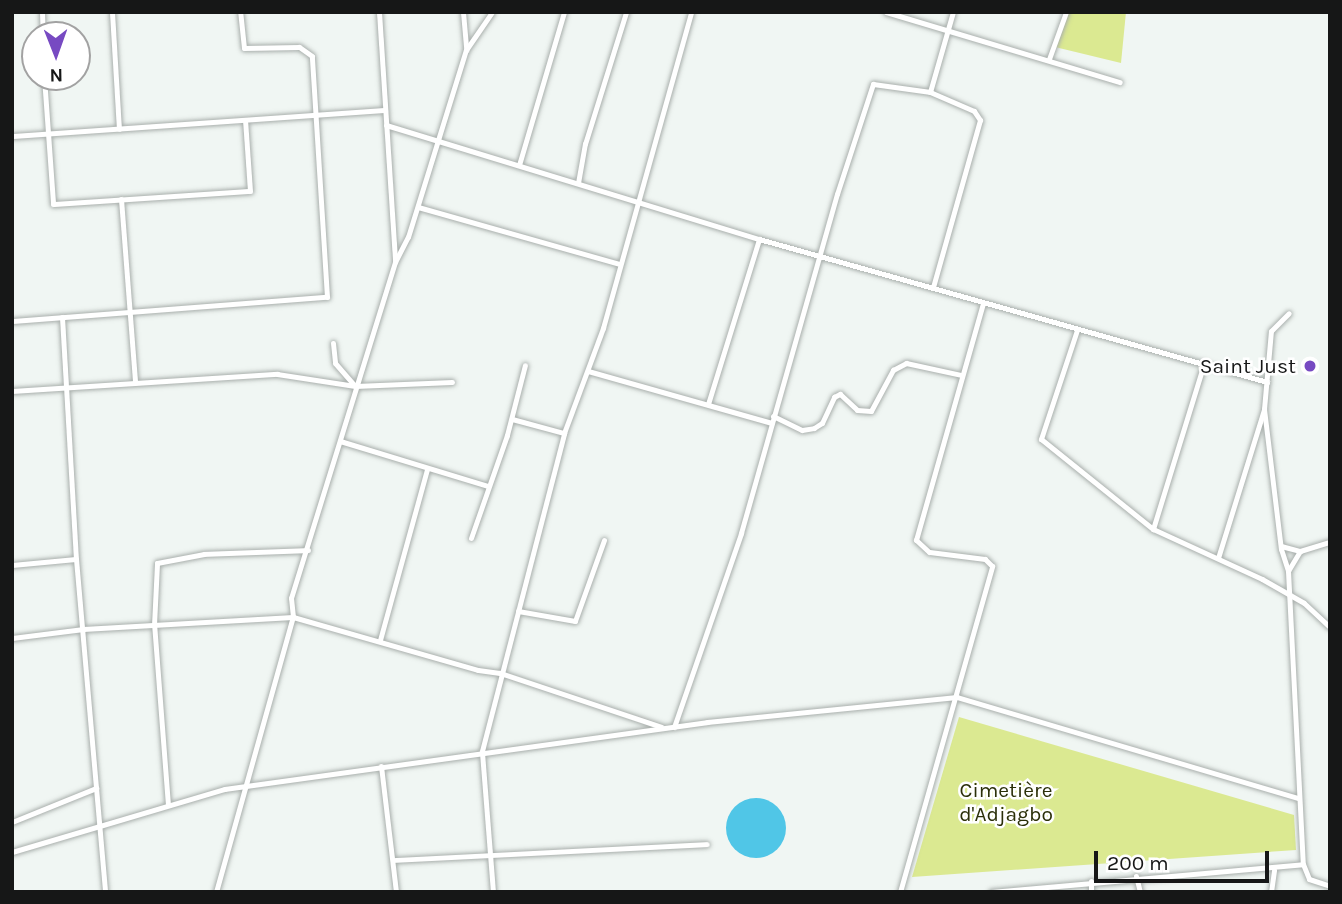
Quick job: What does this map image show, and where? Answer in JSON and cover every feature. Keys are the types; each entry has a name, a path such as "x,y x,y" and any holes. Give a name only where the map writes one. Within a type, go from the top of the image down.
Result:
{"street":[{"path":"112,12 119,129"},
{"path":"12,321 327,297 310,51 299,47 244,48 240,12"},
{"path":"379,12 395,262"},
{"path":"463,12 466,50"},
{"path":"216,892 293,617 291,598 395,262 418,207 436,140 466,50 492,12"},
{"path":"519,165 564,12"},
{"path":"578,183 584,144 625,12"},
{"path":"493,892 482,751 500,673 565,433 588,371 691,12"},
{"path":"886,12 948,33 1119,82"},
{"path":"930,92 953,12"},
{"path":"1049,60 1066,12"},
{"path":"674,727 741,533 819,255 873,84 930,92 974,111 980,120 933,287"},
{"path":"45,91 53,204 250,191 245,120"},
{"path":"12,136 385,110"},
{"path":"386,125 759,239 1267,382"},
{"path":"121,199 135,382"},
{"path":"418,207 619,264"},
{"path":"708,404 759,239"},
{"path":"900,892 992,566 985,559 929,552 916,540 983,303"},
{"path":"1289,313 1271,331 1265,408 1281,546 1288,571 1303,864 1309,879 1330,886"},
{"path":"62,317 76,559 105,892"},
{"path":"1077,330 1041,439 1153,529 1218,558 1288,595 1330,627"},
{"path":"333,343 335,363 357,386"},
{"path":"774,416 802,430 814,428 822,423 834,397 840,394 857,410 872,411 893,370 906,363 961,375"},
{"path":"1153,529 1204,363"},
{"path":"471,538 512,419 525,365"},
{"path":"588,371 772,423"},
{"path":"12,391 277,374 357,386 452,382"},
{"path":"1218,558 1265,408"},
{"path":"512,419 565,433"},
{"path":"340,441 427,470 488,486"},
{"path":"380,640 427,470"},
{"path":"518,611 575,621 604,540"},
{"path":"1281,546 1300,551 1330,542"},
{"path":"167,805 154,625 157,562 204,554 307,550"},
{"path":"1288,571 1300,551"},
{"path":"12,565 76,559"},
{"path":"12,638 83,629 293,617 478,670 500,673 664,728"},
{"path":"12,852 167,805 244,787 381,766 463,758 482,751 664,728 957,697 1298,798"},
{"path":"381,766 396,892"},
{"path":"12,822 96,788"},
{"path":"394,860 707,844"},
{"path":"992,892 1136,876 1274,870 1303,864"},
{"path":"1271,892 1274,870"},
{"path":"1136,876 1140,892"},
{"path":"1091,881 1091,892"}],"green space":[{"path":"1067,12 1126,12 1121,63 1055,47"},
{"name":"Cimetière d'Adjagbo","path":"959,717 1294,815 1296,850 912,877"}],"water":[{"path":"756,798 777,807 786,828 777,849 756,858 735,849 726,828 735,807"}],"place":[{"name":"Saint Just","path":"1310,366"}]}
